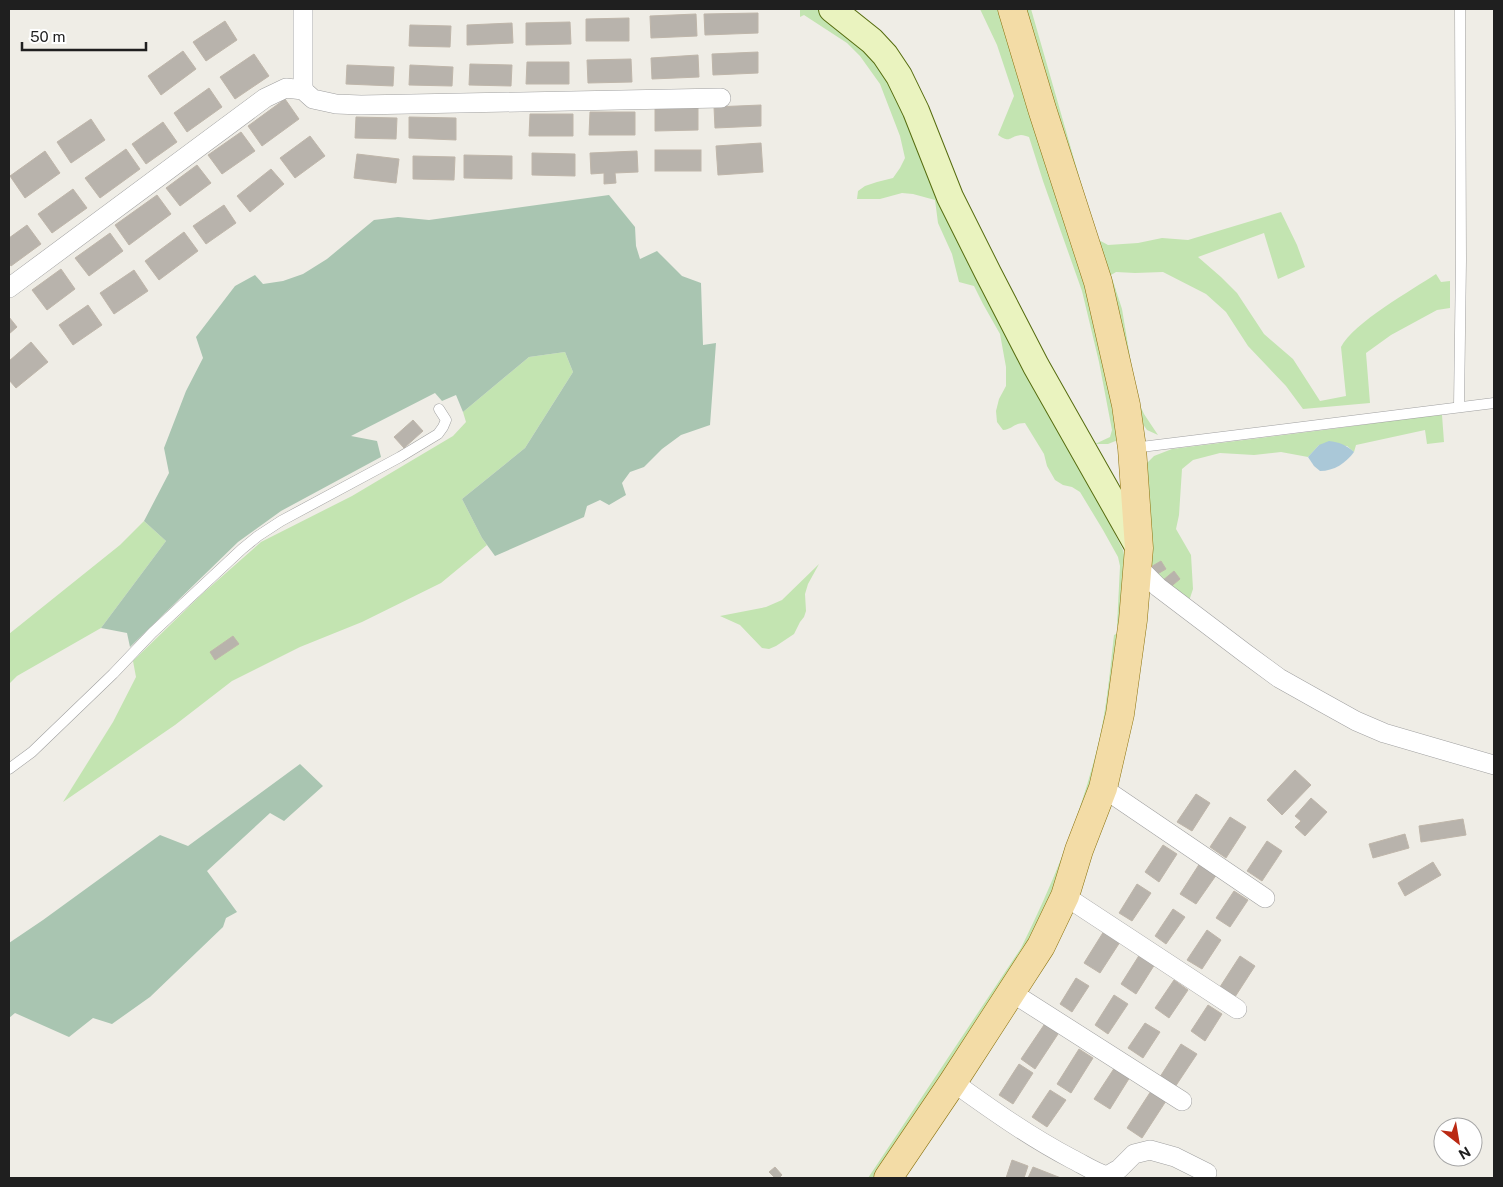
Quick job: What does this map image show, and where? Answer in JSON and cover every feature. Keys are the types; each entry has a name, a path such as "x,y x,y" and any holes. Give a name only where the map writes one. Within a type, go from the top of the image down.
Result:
{"main road":[{"path":"888,1178 1041,946 1065,896 1103,788 1120,714 1133,620 1138,557 1132,448 1126,405 1098,282 1012,9"}],"street":[{"path":"303,9 303,90"},
{"path":"832,9 872,41 885,55 899,76 916,111 950,197 988,273 1138,557 1158,587 1279,678 1356,721 1384,733 1494,766"},
{"path":"9,288 265,98 286,88 303,90 314,99 336,104 361,105 721,98"},
{"path":"1103,788 1265,898"},
{"path":"1065,896 1237,1009"},
{"path":"1011,992 1182,1102"},
{"path":"953,1082 1015,1126 1094,1172 1107,1176 1118,1169 1134,1154 1150,1150 1175,1157 1207,1173"}],"lane":[{"path":"1459,406 1461,260 1460,9"},
{"path":"1132,448 1494,403"},
{"path":"9,769 32,752 113,674 152,633 248,544 281,521 400,457 438,434 446,420 439,409"}],"green space":[{"path":"800,9 821,9 881,67 1123,550 1126,562 1124,620 1117,626 1120,566 1118,557 1103,530 1080,492 1055,480 1047,466 1044,454 1025,423 1003,430 997,422 996,411 999,399 1006,386 1006,367 1000,334 974,286 959,282 952,254 938,223 935,200 902,193 880,199 857,199 858,191 865,186 893,178 905,158 900,136 880,84 860,56 847,43 804,15 800,17"},
{"path":"980,9 1001,9 1077,245 1108,373 1118,440 1108,444 1095,444 1110,437 1112,430 1099,362 1082,291 1029,137 1021,135 1005,139 998,135 1014,96 997,45"},
{"path":"1019,9 1031,9 1097,239 1108,245 1138,243 1162,238 1188,240 1281,212 1305,267 1278,279 1264,233 1198,257 1237,293 1264,334 1293,359 1320,401 1346,396 1341,347 1358,328 1384,308 1436,274 1441,282 1450,281 1450,308 1437,310 1391,335 1366,353 1370,403 1303,409 1286,386 1248,346 1226,312 1206,294 1163,272 1116,272 1111,275 1122,309 1137,399 1144,414 1158,435 1147,430 1140,420"},
{"path":"609,195 635,227 636,246 640,259 657,251 682,276 701,283 703,345 716,343 710,425 681,435 662,449 644,467 630,472 622,483 626,495 609,505 600,500 587,506 584,517 495,556 482,538 462,499 525,448 573,372 565,352 529,357 463,412 456,395 442,401 435,393 351,436 377,441 381,457 281,511 238,542 130,647 127,633 101,628 166,541 144,521 169,473 164,448 186,391 203,358 196,337 235,286 255,275 263,284 283,281 303,274 327,259 374,220 398,217 429,220"},
{"path":"565,352 573,372 525,448 462,499 487,545 441,583 362,622 300,647 232,681 175,725 63,802 113,722 136,677 133,661 201,595 261,542 352,496 453,436 466,422 463,412 529,357"},
{"path":"1442,415 1444,442 1427,444 1425,430 1356,445 1354,452 1347,446 1319,445 1308,457 1281,452 1254,455 1220,453 1193,460 1182,469 1179,515 1176,529 1191,555 1193,589 1189,601 1172,590 1149,566 1142,468 1154,456 1172,449"},
{"path":"144,521 166,541 101,628 17,676 9,684 9,634 120,545"},
{"path":"819,564 808,584 805,594 806,611 804,617 794,634 776,646 769,649 762,648 740,625 720,616 766,607 782,600"},
{"path":"1123,631 1116,692 1061,890 883,1178 868,1178 1021,948 1033,923 1056,872 1076,820 1102,728 1114,635"},
{"path":"300,764 323,786 284,821 270,813 207,871 237,912 226,918 223,927 150,997 112,1024 93,1018 69,1037 15,1013 9,1018 9,943 160,835 188,846"}],"water":[{"path":"1329,441 1342,444 1354,452 1339,466 1330,470 1320,471 1308,457 1319,445"}],"building":[{"path":"758,13 758,33 705,35 704,14"},
{"path":"696,14 697,36 651,38 650,16"},
{"path":"629,18 629,41 586,41 586,19"},
{"path":"225,21 237,40 206,61 193,42"},
{"path":"570,22 571,44 526,45 526,23"},
{"path":"512,23 513,43 467,45 467,25"},
{"path":"410,25 451,26 450,47 409,46"},
{"path":"183,51 196,69 161,95 148,76"},
{"path":"758,52 758,73 713,75 712,54"},
{"path":"254,54 269,76 235,99 220,77"},
{"path":"698,55 699,77 652,79 651,58"},
{"path":"631,59 632,82 588,83 587,60"},
{"path":"527,62 569,62 569,84 526,84"},
{"path":"470,64 512,65 511,86 469,85"},
{"path":"347,65 394,67 393,86 346,84"},
{"path":"410,65 453,67 452,86 409,85"},
{"path":"209,88 222,107 187,132 174,113"},
{"path":"285,99 299,119 262,146 248,126"},
{"path":"761,105 761,126 715,128 714,107"},
{"path":"698,108 698,130 655,131 655,109"},
{"path":"590,112 635,112 635,135 589,135"},
{"path":"530,114 573,114 573,136 529,136"},
{"path":"356,117 397,118 396,139 355,138"},
{"path":"409,117 456,118 456,140 409,138"},
{"path":"91,119 105,140 71,163 57,142"},
{"path":"163,122 177,142 146,164 132,144"},
{"path":"241,132 255,151 222,174 208,155"},
{"path":"310,136 325,156 295,178 280,158"},
{"path":"761,143 763,172 718,175 716,146"},
{"path":"126,149 140,169 100,198 85,178"},
{"path":"655,150 701,150 701,171 655,171"},
{"path":"45,151 60,173 25,198 10,176"},
{"path":"637,151 638,172 615,173 616,183 604,184 604,173 591,174 590,153"},
{"path":"532,153 575,154 575,176 532,175"},
{"path":"357,154 399,159 396,183 354,178"},
{"path":"464,155 512,156 512,179 464,178"},
{"path":"413,156 455,157 454,180 413,179"},
{"path":"197,165 211,183 180,206 166,188"},
{"path":"271,169 284,184 250,212 237,196"},
{"path":"73,189 87,208 52,233 38,214"},
{"path":"157,195 171,214 129,245 115,225"},
{"path":"224,205 236,223 206,244 193,226"},
{"path":"27,225 41,244 11,266 9,263 9,238"},
{"path":"184,232 198,251 159,280 145,261"},
{"path":"110,233 123,251 89,276 75,258"},
{"path":"61,269 75,289 47,310 32,290"},
{"path":"134,270 148,291 114,314 100,293"},
{"path":"88,305 102,325 73,345 59,325"},
{"path":"9,317 17,327 9,334"},
{"path":"31,342 48,362 16,388 9,380 9,361"},
{"path":"413,420 423,431 404,448 394,437"},
{"path":"1161,561 1166,569 1154,576 1149,568"},
{"path":"1174,571 1180,579 1168,589 1162,581"},
{"path":"233,636 239,644 215,660 210,652"},
{"path":"1295,770 1311,785 1282,815 1267,800"},
{"path":"1196,794 1210,803 1192,831 1177,822"},
{"path":"1311,798 1327,812 1305,836 1295,827 1301,821 1295,816"},
{"path":"1230,817 1246,827 1226,858 1210,847"},
{"path":"1463,819 1466,835 1421,842 1419,826"},
{"path":"1405,834 1409,848 1373,858 1369,844"},
{"path":"1267,841 1282,851 1262,881 1247,871"},
{"path":"1163,845 1177,854 1159,882 1145,872"},
{"path":"1433,862 1441,875 1405,896 1398,883"},
{"path":"1200,863 1217,874 1196,904 1180,894"},
{"path":"1137,884 1151,893 1132,921 1119,913"},
{"path":"1234,891 1248,900 1230,927 1216,918"},
{"path":"1173,909 1185,917 1166,944 1155,936"},
{"path":"1207,930 1221,940 1202,969 1187,960"},
{"path":"1104,931 1120,942 1100,973 1084,963"},
{"path":"1140,954 1155,964 1136,994 1121,984"},
{"path":"1240,956 1255,966 1233,1000 1218,990"},
{"path":"1076,978 1089,986 1072,1012 1060,1004"},
{"path":"1174,980 1188,990 1169,1018 1155,1008"},
{"path":"1114,995 1128,1004 1108,1034 1095,1025"},
{"path":"1208,1005 1222,1014 1205,1041 1191,1031"},
{"path":"1046,1022 1060,1031 1035,1069 1021,1059"},
{"path":"1145,1023 1160,1032 1143,1058 1128,1048"},
{"path":"1181,1044 1197,1054 1173,1090 1158,1080"},
{"path":"1079,1049 1093,1058 1071,1093 1057,1084"},
{"path":"1019,1064 1033,1073 1013,1104 999,1095"},
{"path":"1115,1067 1130,1077 1110,1109 1094,1099"},
{"path":"1050,1090 1066,1100 1047,1127 1032,1117"},
{"path":"1151,1091 1166,1101 1142,1138 1127,1128"},
{"path":"1012,1160 1028,1166 1024,1178 1006,1178"},
{"path":"775,1167 782,1175 779,1178 775,1178 769,1172"},
{"path":"1033,1167 1061,1178 1028,1178"}]}
